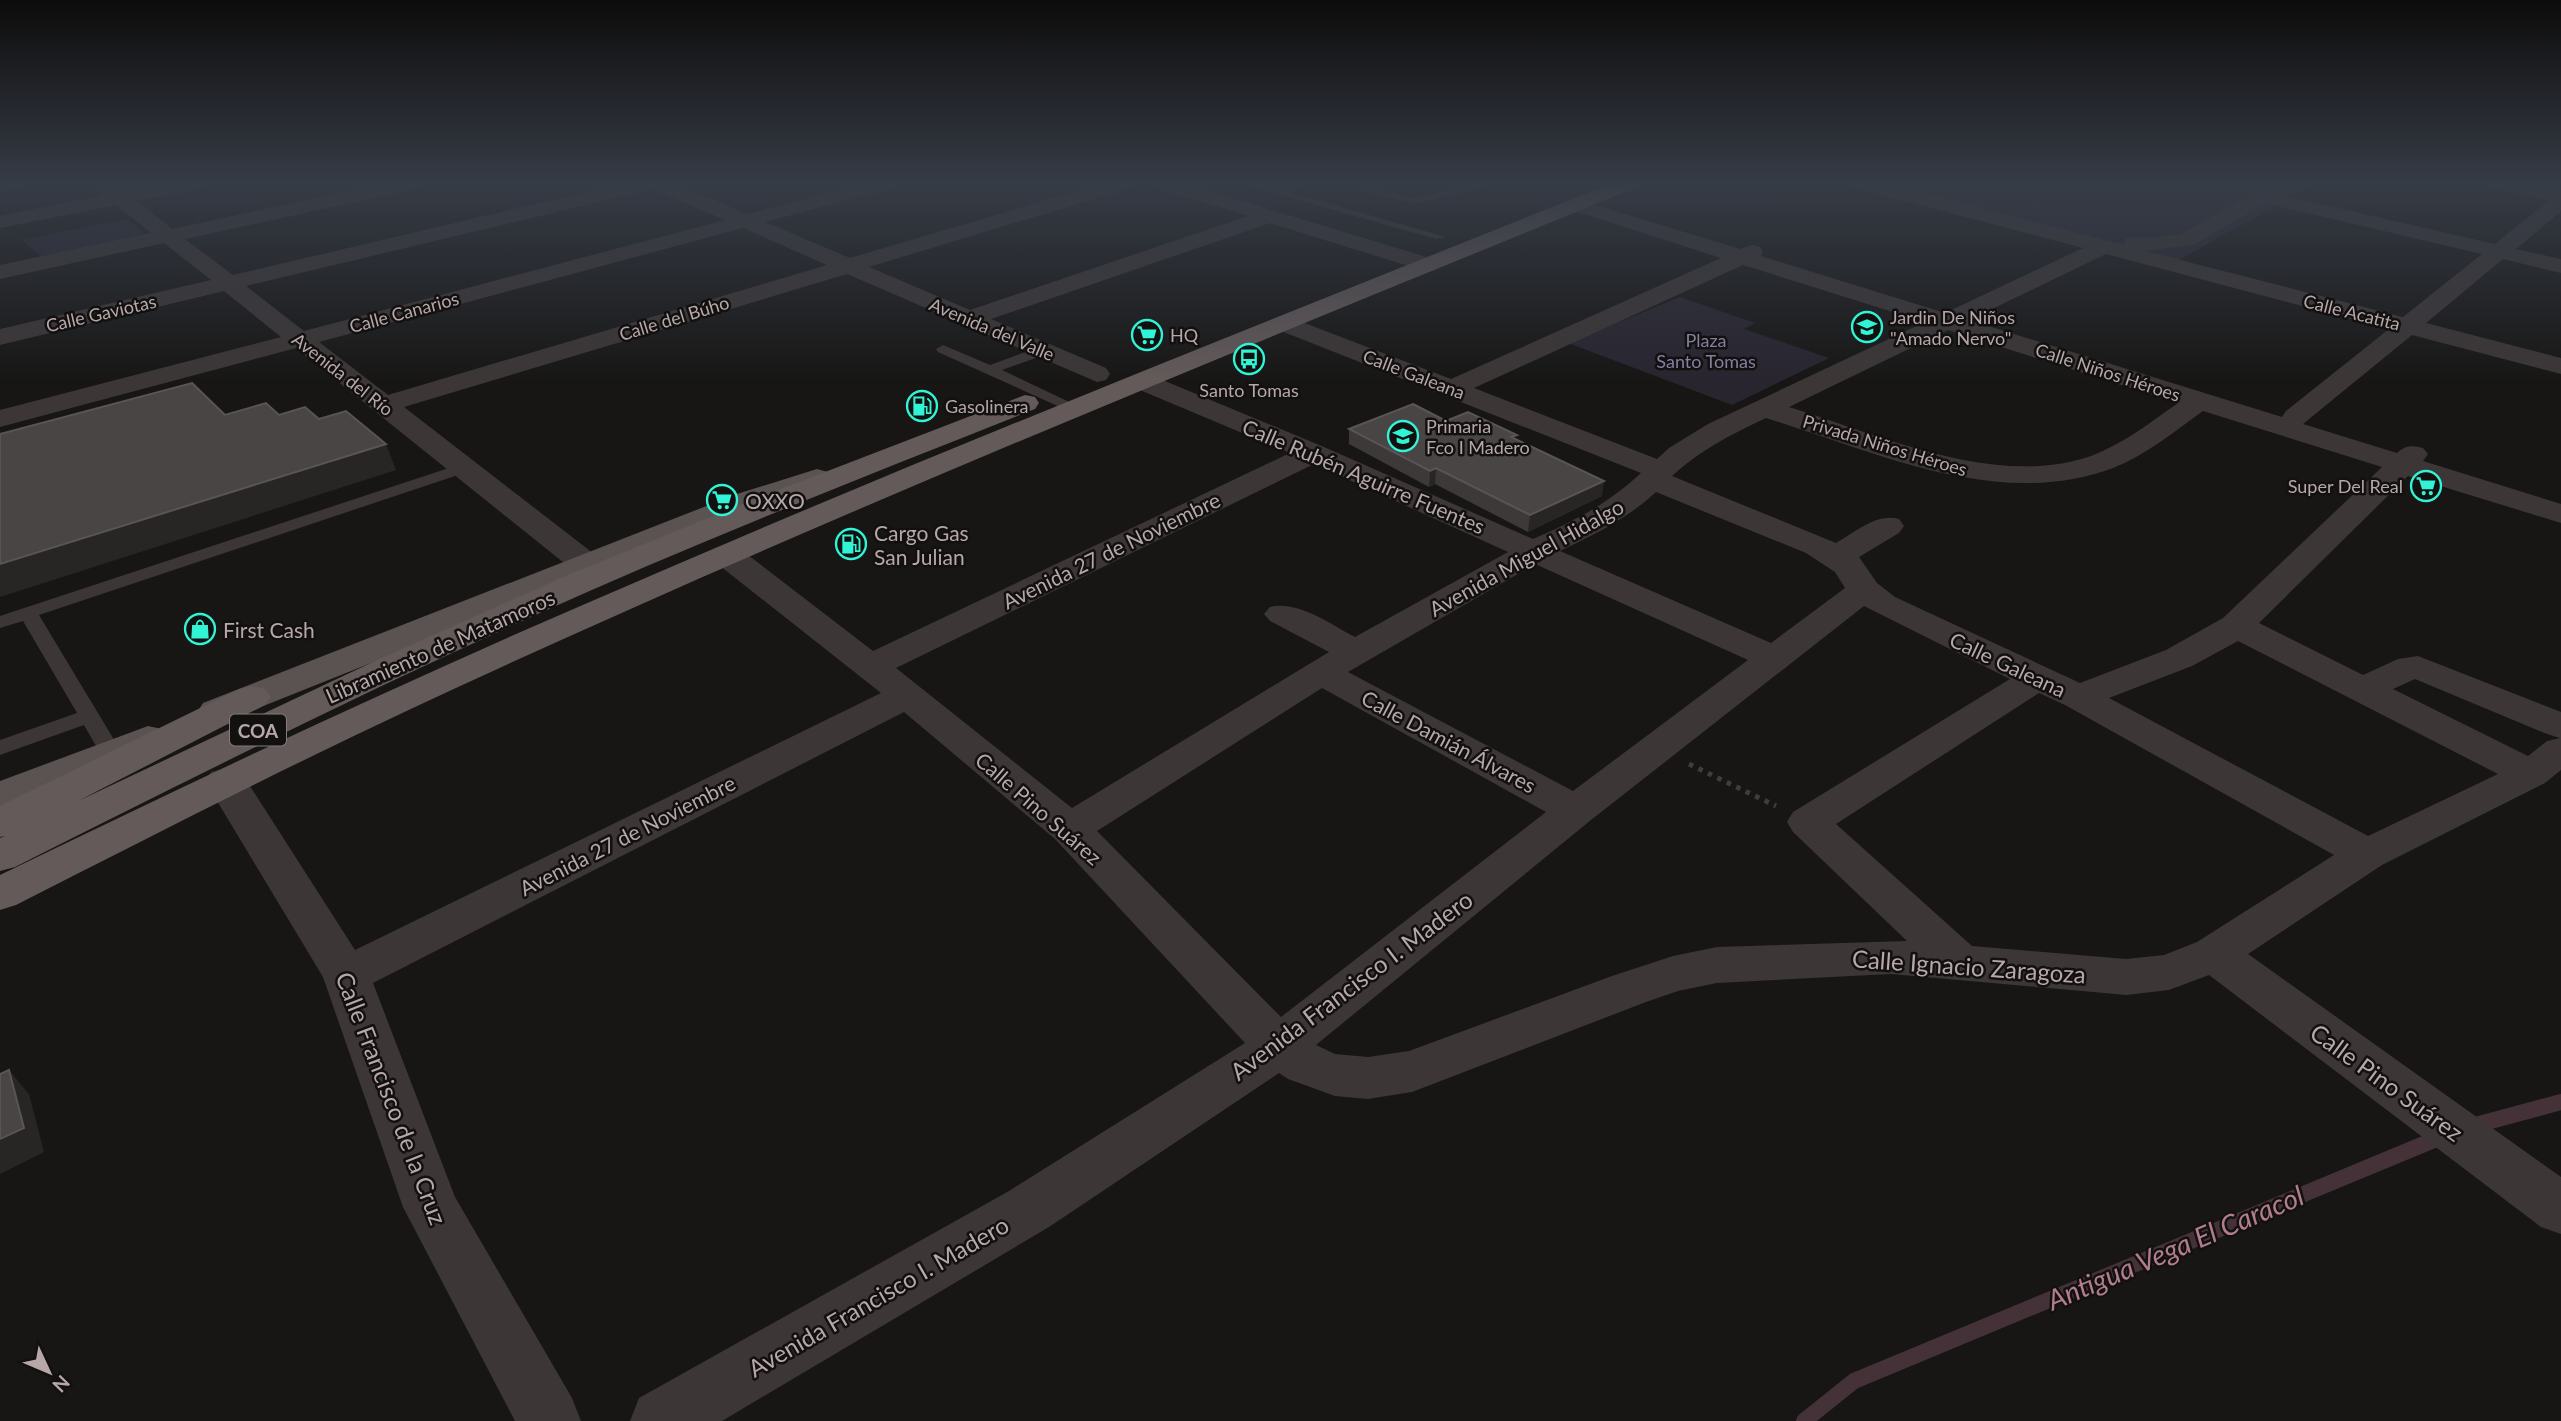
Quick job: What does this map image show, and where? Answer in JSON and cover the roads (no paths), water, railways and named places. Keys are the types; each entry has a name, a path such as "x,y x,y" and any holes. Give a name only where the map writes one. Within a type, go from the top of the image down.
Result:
{"highway":[{"path":"0,894 226,781 436,681 594,610 1285,324 1438,249"},
{"name":"Libramiento de Matamoros","path":"0,856 270,724 519,610 665,547 1395,255 1434,251"},
{"path":"0,823 252,696"}],"main road":[{"path":"0,796 748,501 889,456"}],"street":[{"path":"0,272 107,249"},
{"name":"Avenida del Río","path":"186,249 586,564"},
{"name":"Calle Gaviotas","path":"0,337 374,249"},
{"name":"Calle Canarios","path":"0,419 641,249"},
{"name":"Avenida del Valle","path":"806,249 1097,374"},
{"name":"Calle del Búho","path":"383,405 905,249"},
{"path":"968,319 1172,249"},
{"path":"1377,249 1395,255"},
{"name":"Calle Niños Héroes","path":"1740,249 2296,417 2561,514"},
{"name":"Avenida Miguel Hidalgo","path":"1070,830 1356,651 1535,550 1588,526 1624,505 1656,475 1709,436 2098,249"},
{"name":"Calle Acatita","path":"2112,249 2561,366"},
{"path":"2488,249 2561,266"},
{"path":"2296,417 2502,249"},
{"path":"1451,389 1751,253"},
{"name":"Calle Niños Héroes","path":"1956,316 2199,401 2561,501"},
{"name":"Calle Galeana","path":"1285,324 1451,389 1795,537 1850,573 1897,611 2078,697 2367,854"},
{"name":"Calle Rubén Aguirre Fuentes","path":"1144,382 1535,550 1774,659"},
{"name":"Privada Niños Héroes","path":"1763,408 1936,462 1974,472 2006,476 2076,470 2106,461 2199,401"},
{"name":"Avenida 27 de Noviembre","path":"871,666 1314,453"},
{"path":"2078,697 2177,660 2210,644 2236,626 2408,459"},
{"name":"Avenida Francisco I. Madero","path":"662,1421 1029,1209 1279,1047 1576,810 1774,659 1888,526"},
{"name":"Calle Pino Suárez","path":"727,555 871,666 1070,830 1279,1047 1306,1065 1335,1075"},
{"path":"1282,614 1356,651"},
{"path":"2236,626 2363,689 2546,762"},
{"path":"2363,689 2411,667 2417,667 2561,726"},
{"name":"Calle Damián Álvares","path":"1322,673 1576,810"},
{"path":"1960,962 1808,821 2037,678"},
{"name":"Avenida 27 de Noviembre","path":"346,975 907,695"},
{"name":"Calle Ignacio Zaragoza","path":"1335,1075 1368,1078 1412,1070 1629,989 1673,974 1717,965 1891,957 2137,976 2169,972 2214,954 2367,854 2546,762"},
{"name":"Calle Francisco de la Cruz","path":"226,781 346,975 430,1207 549,1421"},
{"name":"Calle Pino Suárez","path":"2214,954 2561,1209"}],"lane":[{"path":"1430,249 1434,251"},
{"path":"943,349 1076,409"},
{"path":"989,370 1042,351"},
{"path":"0,622 464,468"},
{"path":"28,613 111,753"},
{"path":"0,748 88,716"}],"waterway":[{"name":"Antigua Vega El Caracol","path":"2472,1126 2561,1102"},
{"name":"Antigua Vega El Caracol","path":"1804,1421 1854,1381 2441,1137"}],"place":[{"name":"Jardin De Niños \"Amado Nervo\"","path":"1867,327"},
{"name":"HQ","path":"1147,335"},
{"name":"Santo Tomas","path":"1249,359"},
{"name":"Gasolinera","path":"922,406"},
{"name":"Primaria Fco I Madero","path":"1403,436"},
{"name":"Super Del Real","path":"2426,486"},
{"name":"OXXO","path":"722,500"},
{"name":"Cargo Gas San Julian","path":"851,544"},
{"name":"First Cash","path":"200,629"}],"park label":[{"name":"Plaza Santo Tomas","path":"1706,350"}]}
